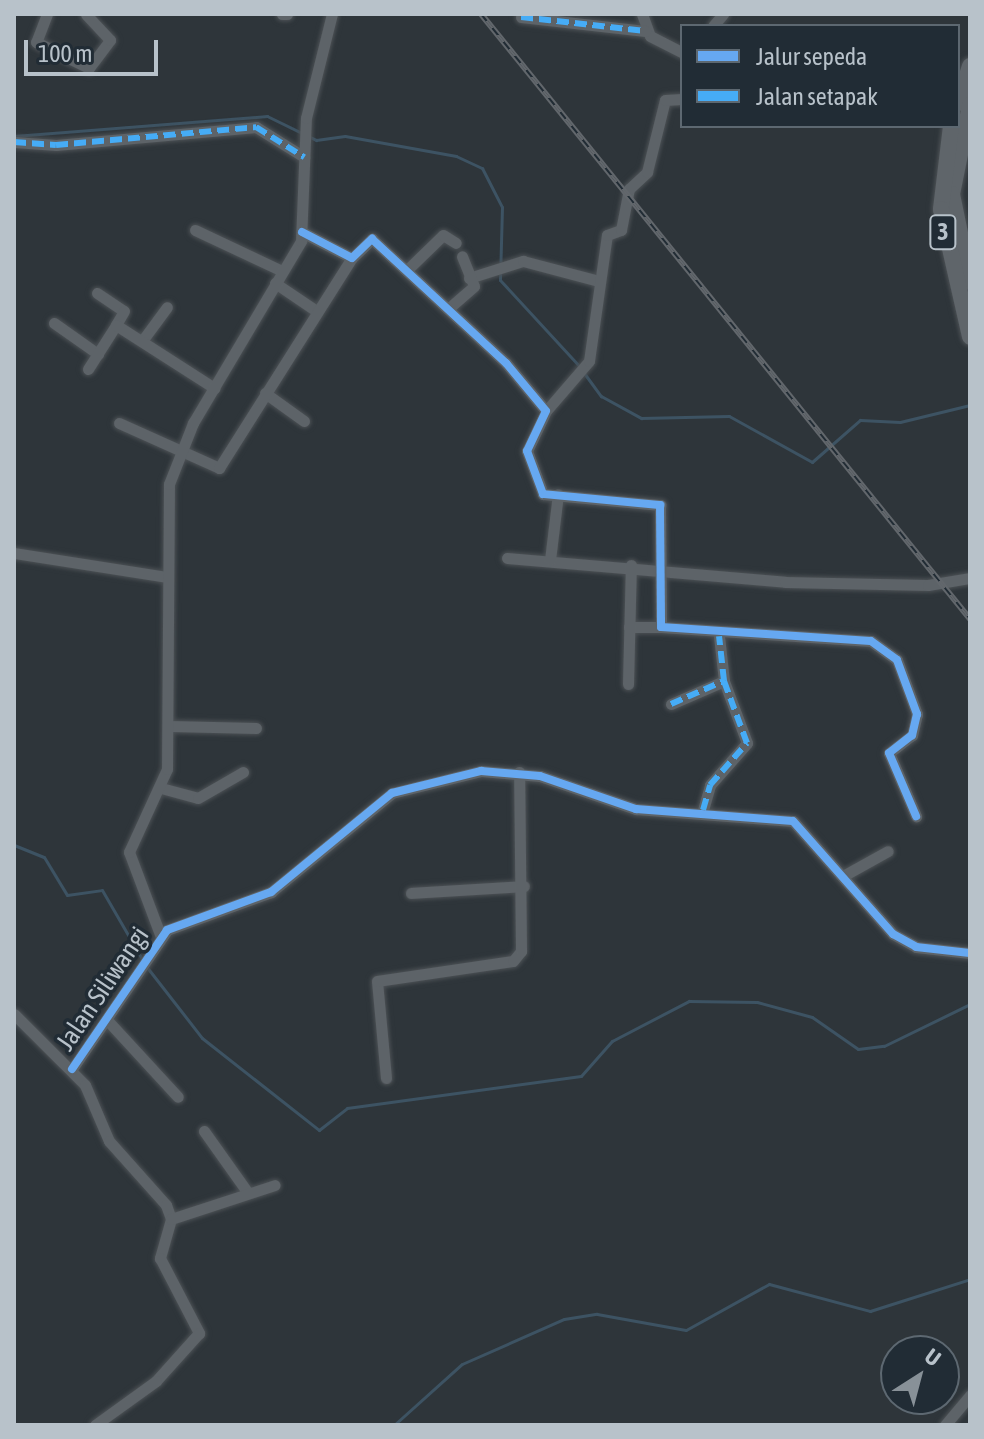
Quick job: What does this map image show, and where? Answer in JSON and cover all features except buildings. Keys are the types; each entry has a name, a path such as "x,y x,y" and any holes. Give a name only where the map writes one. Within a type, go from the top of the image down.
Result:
{"main road":[{"path":"960,97 970,66"},
{"name":"3","path":"970,105 953,178 970,282"},
{"name":"3","path":"951,128 942,220 970,337"}],"street":[{"path":"47,14 36,42 89,68 110,40 86,14"},
{"path":"161,937 129,852 161,788 170,726 167,496 180,449 302,232 304,157 332,14"},
{"path":"642,14 645,31"},
{"path":"521,17 645,31 680,51"},
{"path":"661,627 664,569 660,505 540,492 527,458 546,411 589,361 595,280 608,233 621,230 629,189 647,172 665,100 680,99"},
{"path":"14,142 56,145 261,128 304,157"},
{"path":"195,230 282,271"},
{"path":"302,232 352,258"},
{"path":"409,268 443,235 456,243"},
{"path":"119,423 219,468 315,310 352,258 372,239 409,268 546,411"},
{"path":"449,308 473,289 462,256"},
{"path":"469,278 523,261 595,280"},
{"path":"275,283 315,310"},
{"path":"88,369 124,311 97,293"},
{"path":"142,341 167,307"},
{"path":"54,323 98,354"},
{"path":"116,325 214,388"},
{"path":"265,393 304,421"},
{"path":"550,560 558,494"},
{"path":"14,553 167,577"},
{"path":"507,558 631,565 821,583 970,578"},
{"path":"628,684 631,565"},
{"path":"629,627 661,627 719,636 871,641 890,654 917,700 913,733 889,753 916,816"},
{"path":"703,810 710,785 746,747 724,681 719,636"},
{"path":"671,704 724,681"},
{"path":"170,726 256,728"},
{"name":"Jalan Siliwangi","path":"72,1069 108,1021 161,937 271,892 392,793 481,771 519,772 636,809 703,810 793,821 902,940 970,953"},
{"path":"161,788 198,798 243,772"},
{"path":"386,1078 373,984 513,961 523,943 519,772"},
{"path":"843,876 888,851"},
{"path":"411,893 524,886"},
{"path":"14,1014 72,1069 109,1141 171,1219"},
{"path":"108,1021 178,1097"},
{"path":"204,1131 248,1193"},
{"path":"171,1219 275,1185"},
{"path":"95,1425 142,1393 199,1337 160,1258 171,1219"},
{"path":"945,1425 970,1395"}],"waterway":[{"path":"14,136 267,116 316,140 345,136 456,156 482,168 502,207 500,280 580,367"},
{"path":"584,373 601,396 641,418 729,416 812,462 860,420 900,422 970,405"},
{"path":"14,845 44,857 67,895 102,890 142,959"},
{"path":"146,966 202,1038 319,1130 347,1108 581,1076 612,1041 689,1001 757,1002 812,1017 858,1049 884,1046 970,1004"},
{"path":"394,1425 462,1364 564,1319 597,1314 686,1330 769,1284 870,1311 970,1279"}],"railway":[{"path":"481,14 970,619"}],"marked path":[{"path":"521,17 645,31"},
{"path":"14,142 56,145 256,127 304,157"},
{"path":"703,810 710,785 747,743 724,681 719,636"},
{"path":"671,704 724,681"}],"cycle path":[{"path":"302,232 352,258 372,239 506,363 546,411 527,451 543,494 660,505 661,627 871,641 897,660 917,714 912,735 889,753 916,816"},
{"path":"72,1069 167,930 271,892 392,793 481,771 540,776 636,809 793,821 893,934 916,947 970,953"}]}
